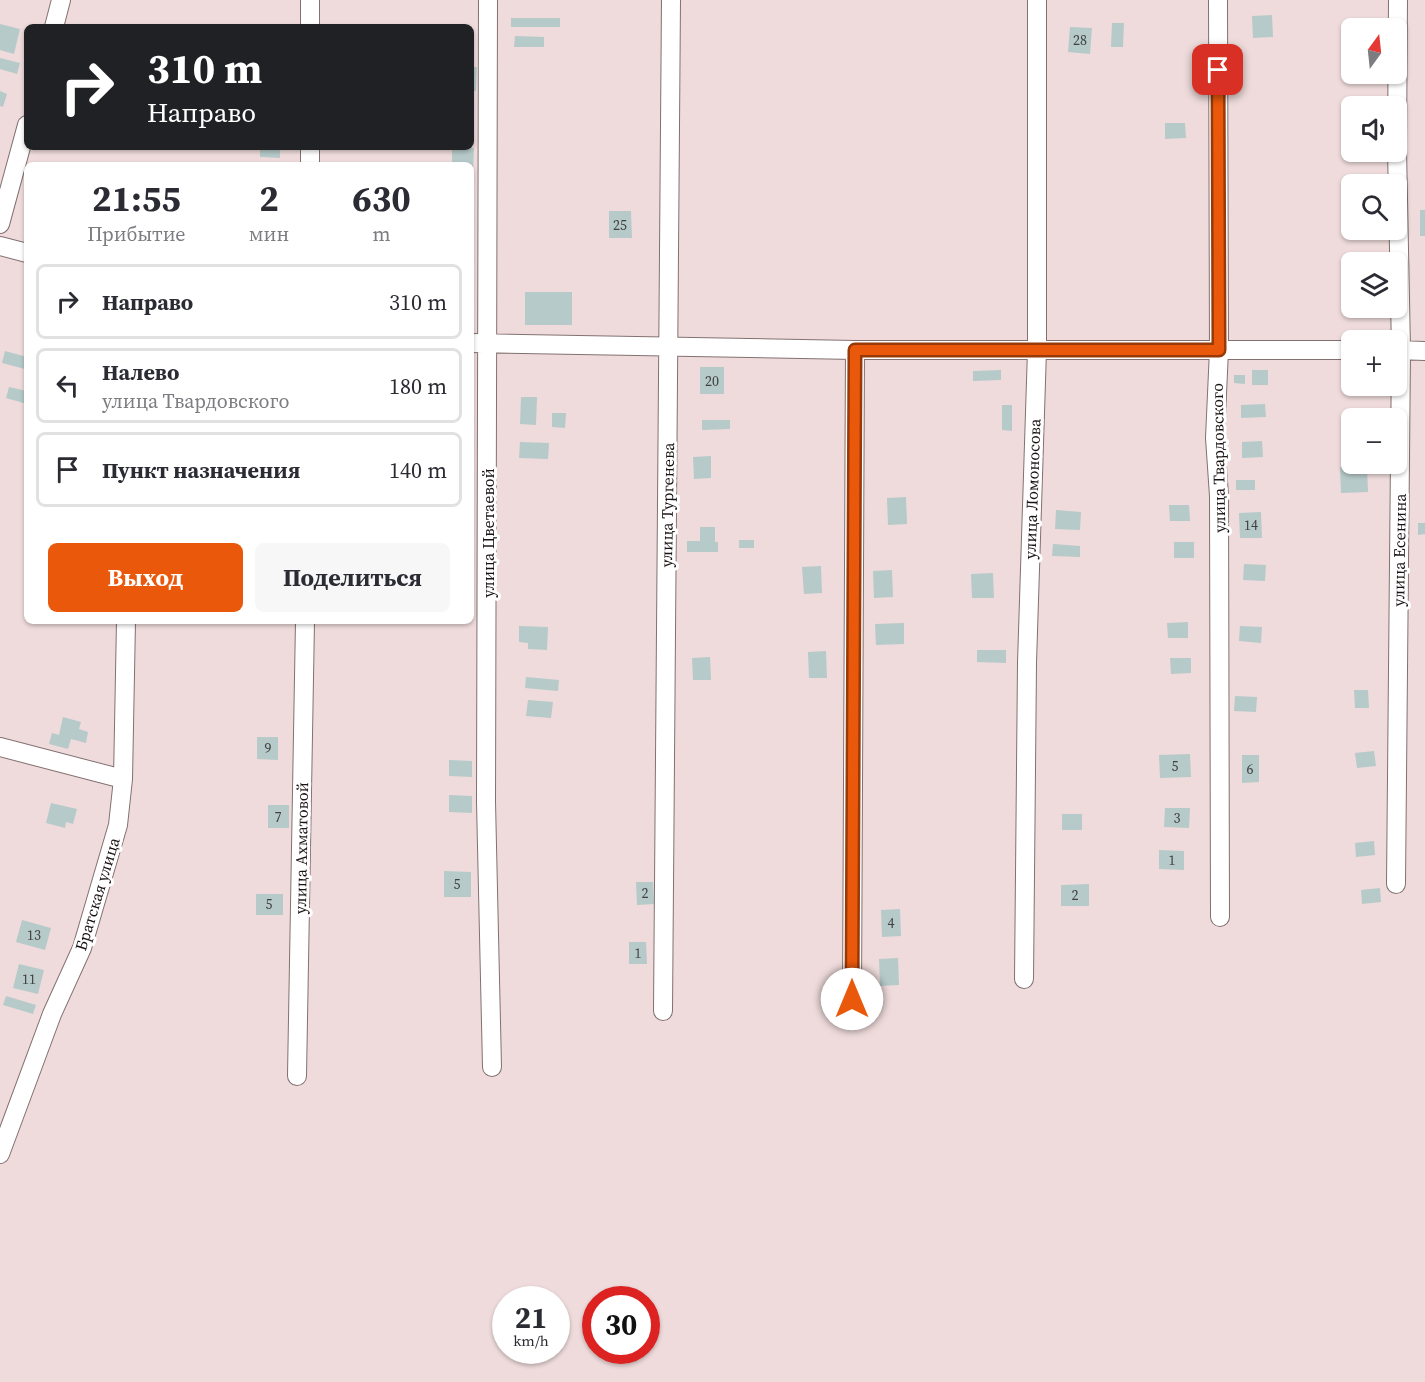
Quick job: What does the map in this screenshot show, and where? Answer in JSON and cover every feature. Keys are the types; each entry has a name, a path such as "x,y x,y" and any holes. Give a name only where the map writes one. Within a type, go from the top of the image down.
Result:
{"street":[{"path":"55,24 61,0"},
{"path":"310,0 310,24"},
{"name":"улица Цветаевой","path":"488,0 480,343 492,1067"},
{"name":"улица Тургенева","path":"663,1011 663,701 670,348 671,0"},
{"name":"улица Ломоносова","path":"1024,979 1028,641 1037,350 1037,0"},
{"name":"улица Твардовского","path":"1218,0 1219,350 1215,438 1219,495 1220,916"},
{"name":"улица Есенина","path":"1398,0 1399,330"},
{"path":"0,225 24,136"},
{"path":"0,246 24,252"},
{"path":"480,343 855,350 1341,350"},
{"path":"852,999 855,350"},
{"path":"1407,350 1425,351"},
{"name":"улица Есенина","path":"1396,884 1399,396"},
{"name":"Братская улица","path":"0,1154 52,1014 82,948 118,825 123,779 126,624"},
{"name":"улица Ахматовой","path":"297,1076 305,624"},
{"path":"0,747 123,779"}],"building":[{"path":"1272,15 1273,37 1253,38 1252,16"},
{"path":"511,18 560,18 560,27 511,27"},
{"path":"1112,23 1124,23 1123,47 1111,47"},
{"path":"0,24 20,29 14,54 0,50"},
{"path":"1070,27 1092,28 1090,54 1068,52"},
{"path":"515,36 544,37 544,47 514,47"},
{"path":"0,58 20,63 17,74 0,69"},
{"path":"474,67 477,67 476,91 474,91"},
{"path":"0,91 7,94 3,107 0,106"},
{"path":"1165,123 1185,123 1186,138 1165,139"},
{"path":"260,150 280,150 280,158 260,157"},
{"path":"452,150 474,150 473,162 452,162"},
{"path":"1420,210 1425,210 1425,236 1420,236"},
{"path":"609,211 631,211 632,238 609,238"},
{"path":"525,292 572,292 572,325 525,325"},
{"path":"5,351 24,356 24,369 2,363"},
{"path":"700,367 724,367 724,394 700,394"},
{"path":"1001,370 1001,380 973,381 973,371"},
{"path":"1252,370 1268,370 1268,385 1252,385"},
{"path":"1234,375 1245,375 1245,384 1234,383"},
{"path":"9,387 24,390 24,403 6,398"},
{"path":"521,397 537,397 536,425 520,424"},
{"path":"1265,404 1266,417 1241,418 1241,405"},
{"path":"1002,405 1012,405 1012,431 1002,430"},
{"path":"552,413 566,413 565,428 552,427"},
{"path":"702,420 730,420 730,429 702,430"},
{"path":"1262,441 1263,457 1242,458 1242,442"},
{"path":"520,442 549,443 548,459 519,458"},
{"path":"711,456 711,478 694,479 693,457"},
{"path":"1340,467 1341,474 1367,474 1368,492 1341,493"},
{"path":"1236,480 1255,480 1255,490 1236,490"},
{"path":"906,497 907,524 888,525 887,498"},
{"path":"1169,505 1189,505 1190,521 1170,521"},
{"path":"1056,510 1081,512 1080,530 1055,529"},
{"path":"1261,512 1262,538 1240,538 1239,513"},
{"path":"1418,523 1425,523 1425,534 1418,535"},
{"path":"700,527 715,527 718,552 687,552 687,541 700,541"},
{"path":"739,540 754,540 754,548 739,548"},
{"path":"1174,542 1194,542 1194,558 1174,558"},
{"path":"1053,544 1080,546 1080,557 1052,556"},
{"path":"1244,564 1266,565 1265,581 1243,580"},
{"path":"821,566 822,593 804,594 802,567"},
{"path":"892,570 893,597 874,598 873,571"},
{"path":"993,573 994,598 972,598 971,574"},
{"path":"1188,622 1188,638 1168,638 1167,623"},
{"path":"904,623 904,644 876,645 875,624"},
{"path":"519,626 548,627 547,650 528,649 528,643 519,642"},
{"path":"1240,626 1262,627 1261,643 1239,641"},
{"path":"977,650 1006,650 1006,663 977,662"},
{"path":"826,651 827,678 809,678 808,652"},
{"path":"710,657 711,680 693,680 692,658"},
{"path":"1170,658 1191,658 1191,673 1171,674"},
{"path":"526,677 559,680 558,691 525,688"},
{"path":"1354,690 1368,690 1369,708 1355,708"},
{"path":"1235,696 1257,697 1256,712 1234,711"},
{"path":"528,700 553,702 551,718 526,716"},
{"path":"63,717 81,722 79,729 88,732 86,743 71,739 68,749 49,744 52,733 59,735"},
{"path":"257,737 278,737 278,760 257,759"},
{"path":"1374,751 1376,766 1357,768 1355,753"},
{"path":"1190,754 1191,777 1160,778 1159,755"},
{"path":"1242,755 1259,755 1259,782 1242,783"},
{"path":"449,760 472,761 472,777 449,776"},
{"path":"449,795 472,796 472,813 449,812"},
{"path":"51,803 77,809 73,824 66,822 65,828 46,823"},
{"path":"268,805 289,805 289,828 268,828"},
{"path":"1165,808 1190,808 1189,828 1164,827"},
{"path":"1062,814 1082,814 1082,830 1062,830"},
{"path":"1374,841 1375,855 1356,857 1355,843"},
{"path":"1159,850 1184,851 1184,870 1159,869"},
{"path":"444,871 471,872 471,897 444,897"},
{"path":"636,882 653,882 654,904 637,905"},
{"path":"1089,884 1089,906 1061,906 1061,885"},
{"path":"1380,888 1381,902 1362,904 1361,890"},
{"path":"256,894 283,894 283,915 256,915"},
{"path":"900,909 901,936 882,937 881,910"},
{"path":"22,920 51,928 45,950 16,942"},
{"path":"629,942 646,942 647,964 629,964"},
{"path":"898,958 899,985 880,986 879,959"},
{"path":"19,964 44,970 38,994 13,988"},
{"path":"6,996 36,1005 33,1014 3,1005"}],"route":[{"path":"852,999 855,350 1219,350 1218,70"}]}
